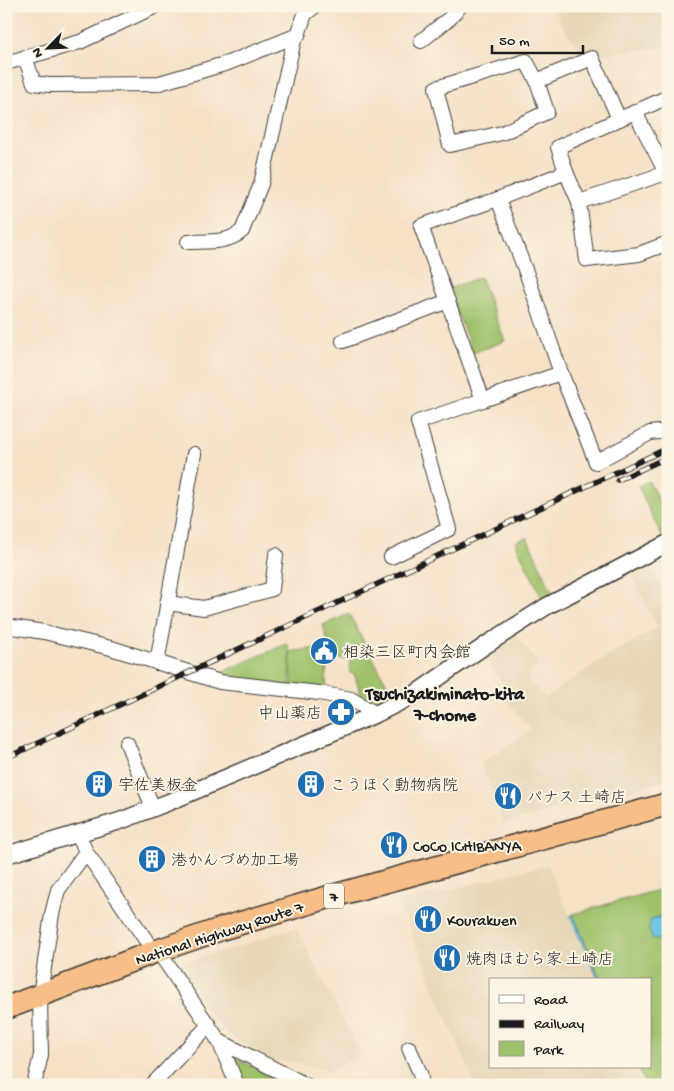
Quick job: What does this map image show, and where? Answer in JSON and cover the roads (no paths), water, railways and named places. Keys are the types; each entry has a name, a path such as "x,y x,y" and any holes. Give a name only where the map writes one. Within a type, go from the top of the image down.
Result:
{"highway":[{"name":"National Highway Route 7","path":"6,1008 156,951 224,928 329,897 668,804"}],"street":[{"path":"6,63 80,42 156,6"},
{"path":"25,57 34,83 49,85 156,84 228,63 298,35 306,14 315,6"},
{"path":"421,41 450,18 460,6"},
{"path":"188,242 227,240 236,237 242,232 261,184 295,36"},
{"path":"537,81 592,58 619,119"},
{"path":"526,62 537,81 547,112 502,133 450,145 436,88 526,62"},
{"path":"668,97 558,147 579,202 586,260 638,254 668,243"},
{"path":"579,202 667,175 635,112"},
{"path":"483,400 421,226 498,199 566,172"},
{"path":"498,199 561,373 596,462 650,433 668,431"},
{"path":"343,341 448,301"},
{"path":"391,557 449,529 418,422 561,373"},
{"path":"157,663 194,454"},
{"path":"6,855 152,808 376,714 412,696 546,606 668,543"},
{"path":"168,603 204,608 272,589 276,555"},
{"path":"6,626 44,632 111,648 220,682 319,693 351,699 376,714"},
{"path":"127,743 152,808"},
{"path":"78,833 86,852 209,1025 219,1041 237,1085"},
{"path":"34,1085 41,1055 40,995 52,914 58,890 86,852"},
{"path":"152,1085 166,1079 209,1025"},
{"path":"219,1041 306,1085"},
{"path":"409,1048 420,1073 422,1085"}],"water":[{"path":"573,915 599,978 597,978 570,916"},
{"path":"668,915 668,942 652,938 649,929 651,919"}],"railway":[{"path":"6,758 668,448"},
{"path":"618,480 668,457"}],"place":[{"name":"相染三区町内会館","path":"324,651"},
{"name":"中山薬店","path":"341,712"},
{"name":"宇佐美板金","path":"99,784"},
{"name":"こうほく動物病院","path":"311,784"},
{"name":"パナス 土崎店","path":"508,796"},
{"name":"CoCo ICHIBANYA","path":"394,845"},
{"name":"港かんづめ加工場","path":"152,859"},
{"name":"Kourakuen","path":"428,919"},
{"name":"焼肉ほむら家 土崎店","path":"447,958"}],"district":[{"name":"Tsuchizakiminato-kita 7-chome","path":"445,703"}]}
